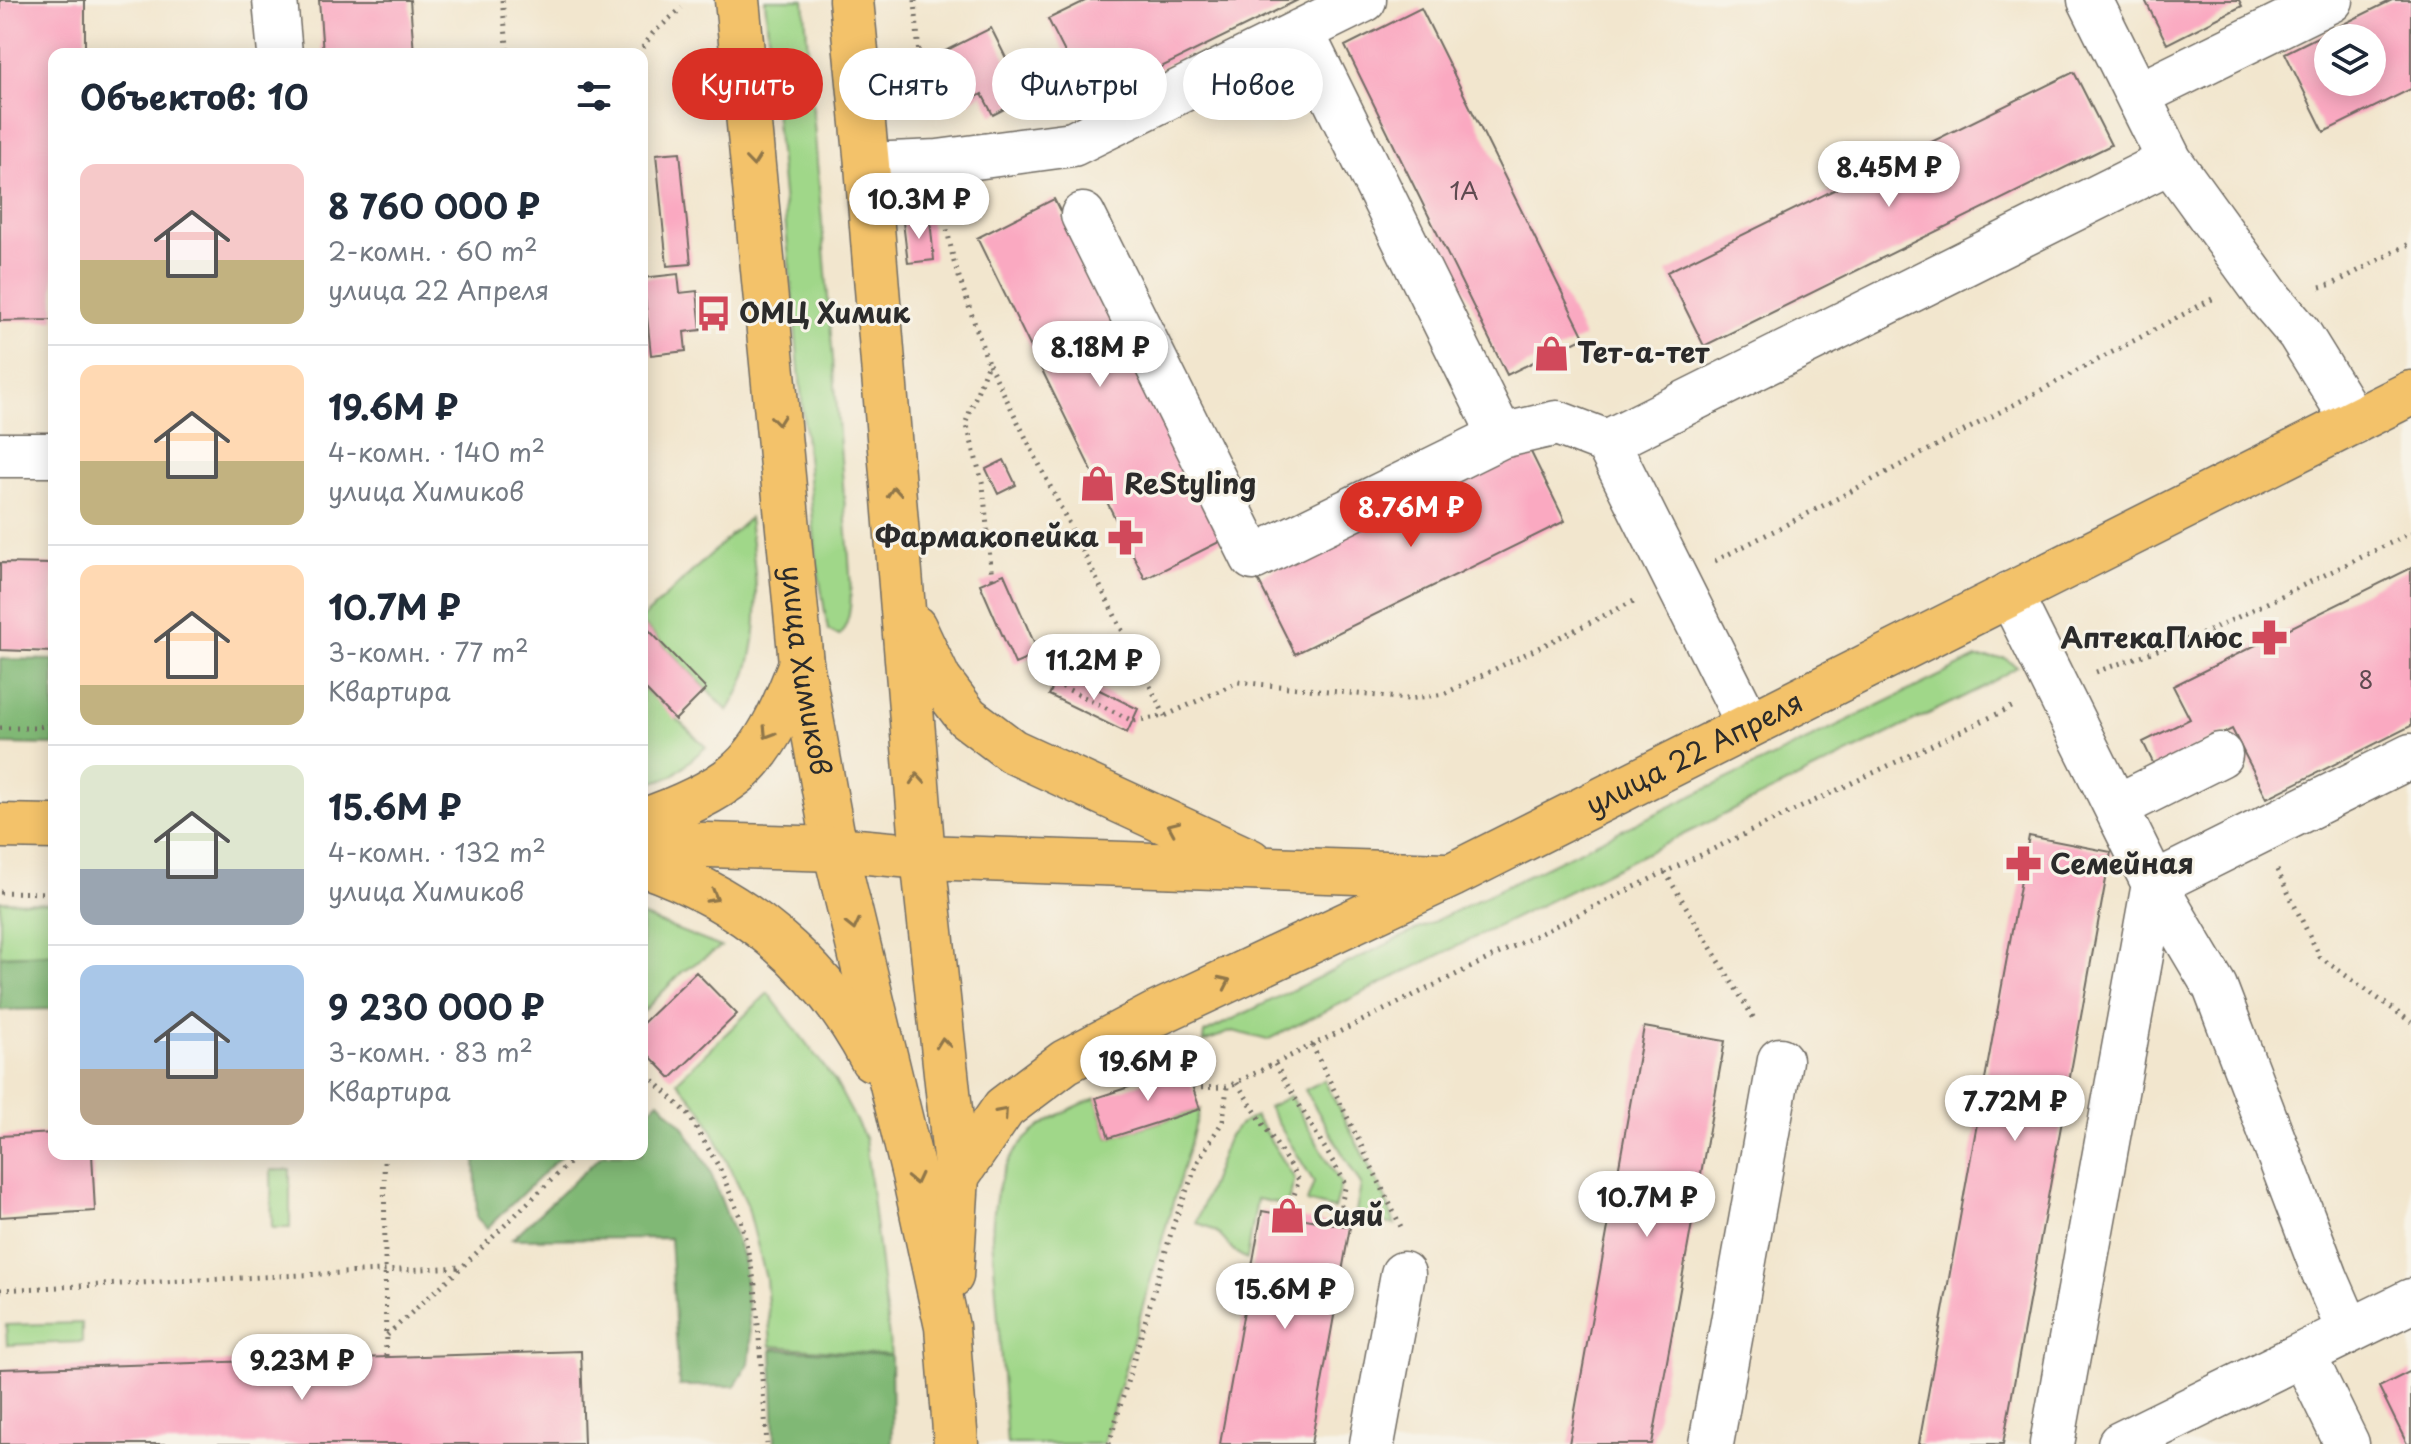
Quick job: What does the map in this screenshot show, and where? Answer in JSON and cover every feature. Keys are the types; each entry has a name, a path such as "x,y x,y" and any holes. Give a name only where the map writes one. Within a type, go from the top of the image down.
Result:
{"main road":[{"name":"улица Химиков","path":"737,0 801,663 835,849 914,1175 947,1327 956,1444"},
{"name":"улица Химиков","path":"851,0 923,857 957,1176 947,1327"},
{"name":"улица 22 Апреля","path":"648,843 835,849 923,857 1452,875 2411,393"},
{"path":"902,595 918,638 939,680 967,717 1012,751 1270,870"},
{"path":"648,819 670,811 737,773 767,737 787,701 801,663"},
{"path":"0,826 48,827"},
{"path":"648,867 696,887 732,907 797,955 849,1021 895,1104"},
{"path":"957,1176 1004,1108 1065,1062 1154,1015 1452,875"}],"lane":[{"path":"275,0 279,48"},
{"path":"867,165 938,162 1073,144 1362,0"},
{"path":"2090,0 2170,161 2270,299 2299,333 2354,422"},
{"path":"2138,95 2331,0"},
{"path":"1301,31 1501,436"},
{"path":"1607,442 2170,161"},
{"path":"1083,215 1253,558 1501,436 1557,423 1607,442 1749,725"},
{"path":"0,455 48,455"},
{"path":"2010,594 2154,884 2215,987 2349,1331"},
{"path":"2116,807 2220,755"},
{"path":"2154,884 2411,756"},
{"path":"2052,1444 2154,884"},
{"path":"1711,1444 1780,1060"},
{"path":"1372,1444 1403,1274"},
{"path":"2146,1438 2303,1354 2411,1301"},
{"path":"2303,1354 2347,1444"}],"path":[{"path":"502,0 507,48"},
{"path":"915,0 919,57 938,162 942,204 954,262 988,363 1165,716"},
{"path":"642,48 653,33 682,8"},
{"path":"1055,683 1133,721 1165,716 1238,682 1408,699 1444,694 1842,496 2221,295 2270,299 2333,284 2411,243"},
{"path":"988,363 966,422 983,485 992,579"},
{"path":"1193,1088 1227,1087 1237,1083 1665,872 2056,686 2205,633 2411,533"},
{"path":"0,728 35,728 48,725"},
{"path":"2258,831 2320,957 2411,1022"},
{"path":"1665,872 1780,1060"},
{"path":"0,892 48,893"},
{"path":"1312,1045 1399,1217 1408,1245 1403,1274"},
{"path":"648,1060 651,1057"},
{"path":"1275,1064 1346,1184 1336,1225"},
{"path":"648,1074 688,1114 719,1167 741,1219 755,1285 767,1444"},
{"path":"648,1086 654,1081"},
{"path":"1237,1083 1299,1180 1287,1216"},
{"path":"1109,1444 1174,1223 1199,1159 1223,1121 1227,1087"},
{"path":"384,1160 386,1357"},
{"path":"387,1335 572,1160"},
{"path":"0,1290 462,1267"}],"green space":[{"path":"765,0 804,0 808,48 769,48"},
{"path":"776,120 814,120 850,578 850,609 839,636 828,630 817,564"},
{"path":"749,518 756,595 755,634 745,677 728,711 648,629 648,613"},
{"path":"1976,658 2005,658 2017,667 1981,688 1267,1040 1233,1031 1203,1042 1204,1033"},
{"path":"0,659 48,660 48,745 0,744"},
{"path":"648,692 706,747 672,776 648,784"},
{"path":"0,901 48,903 48,954 0,956"},
{"path":"648,918 721,947 682,972 648,1007"},
{"path":"48,954 48,1009 0,1010 0,956"},
{"path":"768,993 835,1081 865,1138 891,1355 771,1346 766,1279 747,1204 704,1113 677,1081"},
{"path":"1324,1080 1384,1195 1395,1225 1355,1217 1361,1185 1305,1090"},
{"path":"1290,1096 1341,1184 1334,1209 1307,1202 1314,1182 1268,1107"},
{"path":"1096,1098 1109,1138 1200,1109 1103,1444 1007,1444 992,1236 999,1184 1007,1164 1032,1133 1049,1120"},
{"path":"659,1101 683,1126 708,1166 743,1257 751,1346 749,1363 735,1386 679,1386 670,1238 512,1239 597,1160 648,1160 648,1111"},
{"path":"1255,1116 1295,1179 1287,1205 1257,1199 1247,1259 1232,1249 1219,1234 1196,1223 1229,1136 1238,1126"},
{"path":"475,1160 557,1160 487,1228 477,1218"},
{"path":"271,1170 290,1170 290,1228 272,1228"},
{"path":"82,1323 82,1342 7,1345 6,1325"},
{"path":"772,1349 891,1355 892,1444 775,1444"}],"building":[{"path":"0,0 85,0 85,48 48,48 48,320 0,321"},
{"path":"319,0 410,0 414,48 323,48"},
{"path":"1087,0 1298,0 1200,48 1183,48 1183,56 1167,64 1167,48 1063,48 1048,19"},
{"path":"2145,0 2239,0 2242,6 2167,44"},
{"path":"2392,0 2411,0 2411,89 2324,132 2285,53 2314,39 2314,96 2386,96 2386,24 2344,24"},
{"path":"1421,8 1584,337 1507,375 1345,46"},
{"path":"991,28 1001,48 992,48 992,113 982,94 976,97 976,48 951,48"},
{"path":"2074,72 2111,145 1704,346 1667,272"},
{"path":"680,152 691,264 667,266 656,154"},
{"path":"1054,199 1223,540 1145,579 977,238"},
{"path":"930,219 934,260 908,263 903,222"},
{"path":"678,274 680,293 697,291 701,330 684,332 686,351 651,355 648,277"},
{"path":"1527,444 1565,521 1295,654 1257,578"},
{"path":"1004,460 1016,485 998,494 986,469"},
{"path":"0,563 48,564 48,652 0,650"},
{"path":"2411,568 2411,726 2267,798 2232,729 2155,767 2143,742 2190,719 2173,686"},
{"path":"1004,574 1039,654 1015,664 980,584"},
{"path":"648,629 706,689 675,720 648,692"},
{"path":"1061,671 1138,709 1127,733 1049,695"},
{"path":"2029,836 2111,852 2003,1444 1919,1444"},
{"path":"696,972 737,1014 671,1078 648,1054 648,1018"},
{"path":"1644,1027 1725,1041 1652,1444 1569,1444"},
{"path":"1186,1068 1200,1109 1109,1138 1096,1098"},
{"path":"48,1133 48,1160 92,1160 95,1211 0,1217 0,1136"},
{"path":"1262,1211 1350,1227 1311,1444 1220,1444"},
{"path":"581,1351 584,1444 0,1444 0,1369"},
{"path":"2411,1371 2411,1444 2407,1444 2379,1387"}],"place":[{"name":"ОМЦ Химик","path":"713,313"},
{"name":"Тет-а-тет","path":"1551,353"},
{"name":"ReStyling","path":"1098,484"},
{"name":"Фармакопейка","path":"1125,537"},
{"name":"АптекаПлюс","path":"2269,638"},
{"name":"Семейная","path":"2024,864"},
{"name":"Сияй","path":"1287,1216"}]}
